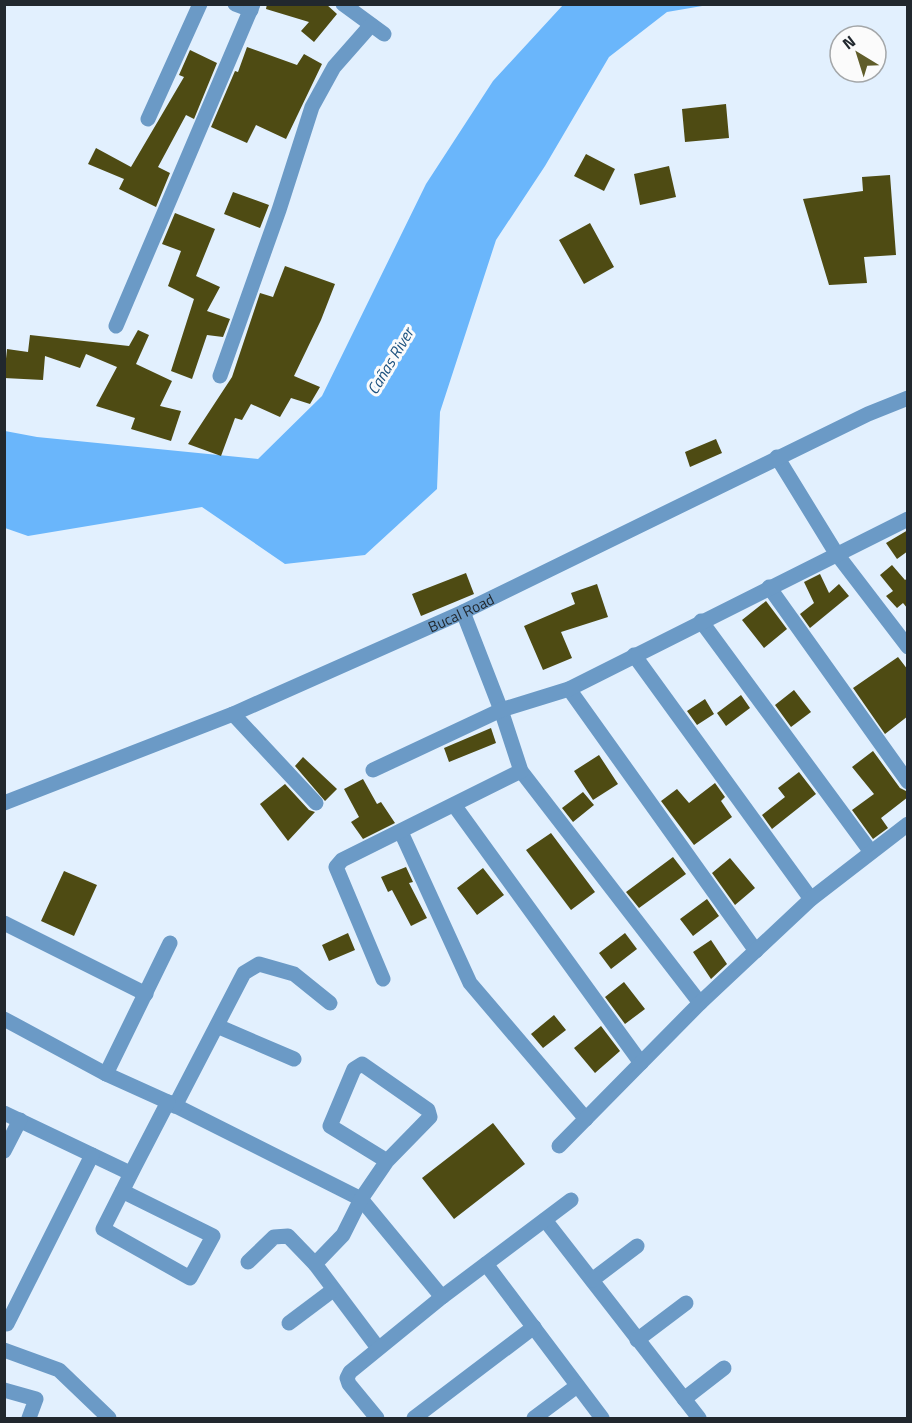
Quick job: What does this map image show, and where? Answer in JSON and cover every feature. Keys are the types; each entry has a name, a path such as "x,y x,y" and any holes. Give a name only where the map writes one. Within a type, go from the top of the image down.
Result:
{"street":[{"path":"148,119 200,4"},
{"path":"116,326 252,7 235,4"},
{"path":"343,4 384,34"},
{"path":"220,376 279,210 312,107 334,67 371,25"},
{"name":"Bucal Road","path":"4,803 233,714 463,612 777,457 868,414 908,398"},
{"path":"777,457 836,554 908,647"},
{"path":"373,770 501,710 569,688 908,519"},
{"path":"769,587 908,782"},
{"path":"463,612 501,710 521,771 700,1003"},
{"path":"701,621 871,852"},
{"path":"634,656 811,899"},
{"path":"569,688 756,951"},
{"path":"233,714 316,803"},
{"path":"383,979 336,867 342,860 521,771"},
{"path":"454,805 641,1063"},
{"path":"559,1146 700,1003 811,899 908,824"},
{"path":"401,832 470,983 586,1119"},
{"path":"4,923 146,994"},
{"path":"106,1074 170,943"},
{"path":"122,1191 213,1236 189,1278 103,1229 130,1173 217,1026 244,973 259,964 294,974 330,1003"},
{"path":"4,1019 106,1074 361,1199 442,1297"},
{"path":"217,1026 294,1059"},
{"path":"315,1264 340,1239 361,1199 387,1161 430,1117 428,1110 362,1064 354,1070 330,1126 387,1161"},
{"path":"4,1113 130,1173"},
{"path":"4,1151 20,1120"},
{"path":"7,1324 11,1301 92,1155"},
{"path":"377,1419 347,1378 350,1372 442,1297 571,1200"},
{"path":"545,1220 699,1419"},
{"path":"248,1262 267,1242 285,1234 315,1264 378,1348"},
{"path":"591,1280 637,1246"},
{"path":"486,1264 602,1419"},
{"path":"289,1323 333,1290"},
{"path":"637,1340 686,1303"},
{"path":"414,1419 534,1327"},
{"path":"4,1350 59,1370 109,1419"},
{"path":"684,1399 724,1368"},
{"path":"534,1419 577,1386"},
{"path":"4,1390 36,1399 29,1419"}],"water":[{"name":"Cañas River","path":"563,5 708,5 667,12 609,57 545,166 496,240 440,412 437,489 365,555 285,564 202,507 28,536 5,528 5,431 37,437 258,459 322,396 426,184 493,81"}],"building":[{"path":"267,4 326,4 337,14 314,42 301,31 309,22 266,9"},
{"path":"247,47 297,65 304,54 322,64 286,139 256,125 247,143 211,127 235,71 238,72"},
{"path":"190,50 217,63 194,119 186,115 158,167 170,173 156,207 119,189 124,179 88,164 96,148 131,167 184,77 179,75"},
{"path":"726,104 729,138 685,142 682,109"},
{"path":"586,154 615,169 604,191 574,176"},
{"path":"669,166 676,197 640,205 634,174"},
{"path":"890,175 896,255 864,257 867,283 829,285 803,199 863,191 862,177"},
{"path":"233,192 269,205 260,228 224,214"},
{"path":"175,213 215,229 196,276 220,287 207,311 230,319 223,337 207,335 192,379 171,371 194,299 168,286 181,251 162,244"},
{"path":"590,223 614,267 584,284 559,240"},
{"path":"285,266 335,284 321,320 294,376 320,387 310,404 291,398 280,417 251,404 242,420 235,418 221,456 188,444 232,377 260,293 273,297"},
{"path":"138,330 149,335 136,364 172,381 160,406 181,411 171,441 131,429 135,418 96,406 117,367 86,354 80,368 45,356 43,380 4,378 7,349 28,352 30,335 129,346"},
{"path":"716,439 722,453 690,467 685,452"},
{"path":"908,530 908,551 897,559 886,543"},
{"path":"892,565 905,580 908,578 908,609 903,603 897,608 886,596 893,591 880,575"},
{"path":"466,573 474,594 421,616 412,594"},
{"path":"820,574 829,593 839,584 849,596 810,628 800,614 814,603 804,582"},
{"path":"597,584 608,617 561,632 572,658 543,670 524,626 575,604 571,593"},
{"path":"766,601 787,629 764,648 742,620"},
{"path":"898,657 908,670 908,716 885,734 853,688"},
{"path":"794,690 811,712 791,727 775,705"},
{"path":"741,695 750,708 726,726 717,713"},
{"path":"705,699 714,714 697,725 687,711"},
{"path":"491,728 496,743 449,762 444,748"},
{"path":"873,751 900,788 908,792 908,797 881,818 888,828 873,839 852,810 874,794 852,767"},
{"path":"599,755 618,784 593,800 574,771"},
{"path":"303,757 337,789 325,801 295,766"},
{"path":"799,772 816,794 772,829 762,815 785,797 778,788"},
{"path":"363,779 377,804 381,802 395,823 363,839 351,822 359,817 344,789"},
{"path":"715,783 725,797 721,801 732,817 694,845 661,801 677,789 689,803"},
{"path":"285,784 309,810 315,812 288,841 260,804"},
{"path":"583,792 594,805 573,822 562,808"},
{"path":"551,833 595,892 571,910 526,850"},
{"path":"673,857 686,874 639,908 626,892"},
{"path":"730,858 755,888 735,905 712,873"},
{"path":"406,867 413,882 409,883 427,918 411,926 392,890 388,892 381,877"},
{"path":"483,868 504,895 477,915 457,888"},
{"path":"64,871 97,885 74,936 41,921"},
{"path":"707,899 719,916 693,936 680,919"},
{"path":"348,933 355,950 329,961 322,945"},
{"path":"625,933 637,949 611,969 599,953"},
{"path":"711,940 727,964 711,979 693,952"},
{"path":"624,982 645,1009 625,1024 605,997"},
{"path":"554,1015 566,1030 543,1048 531,1034"},
{"path":"601,1026 620,1051 595,1073 574,1048"},
{"path":"493,1123 525,1164 454,1219 422,1178"}]}
